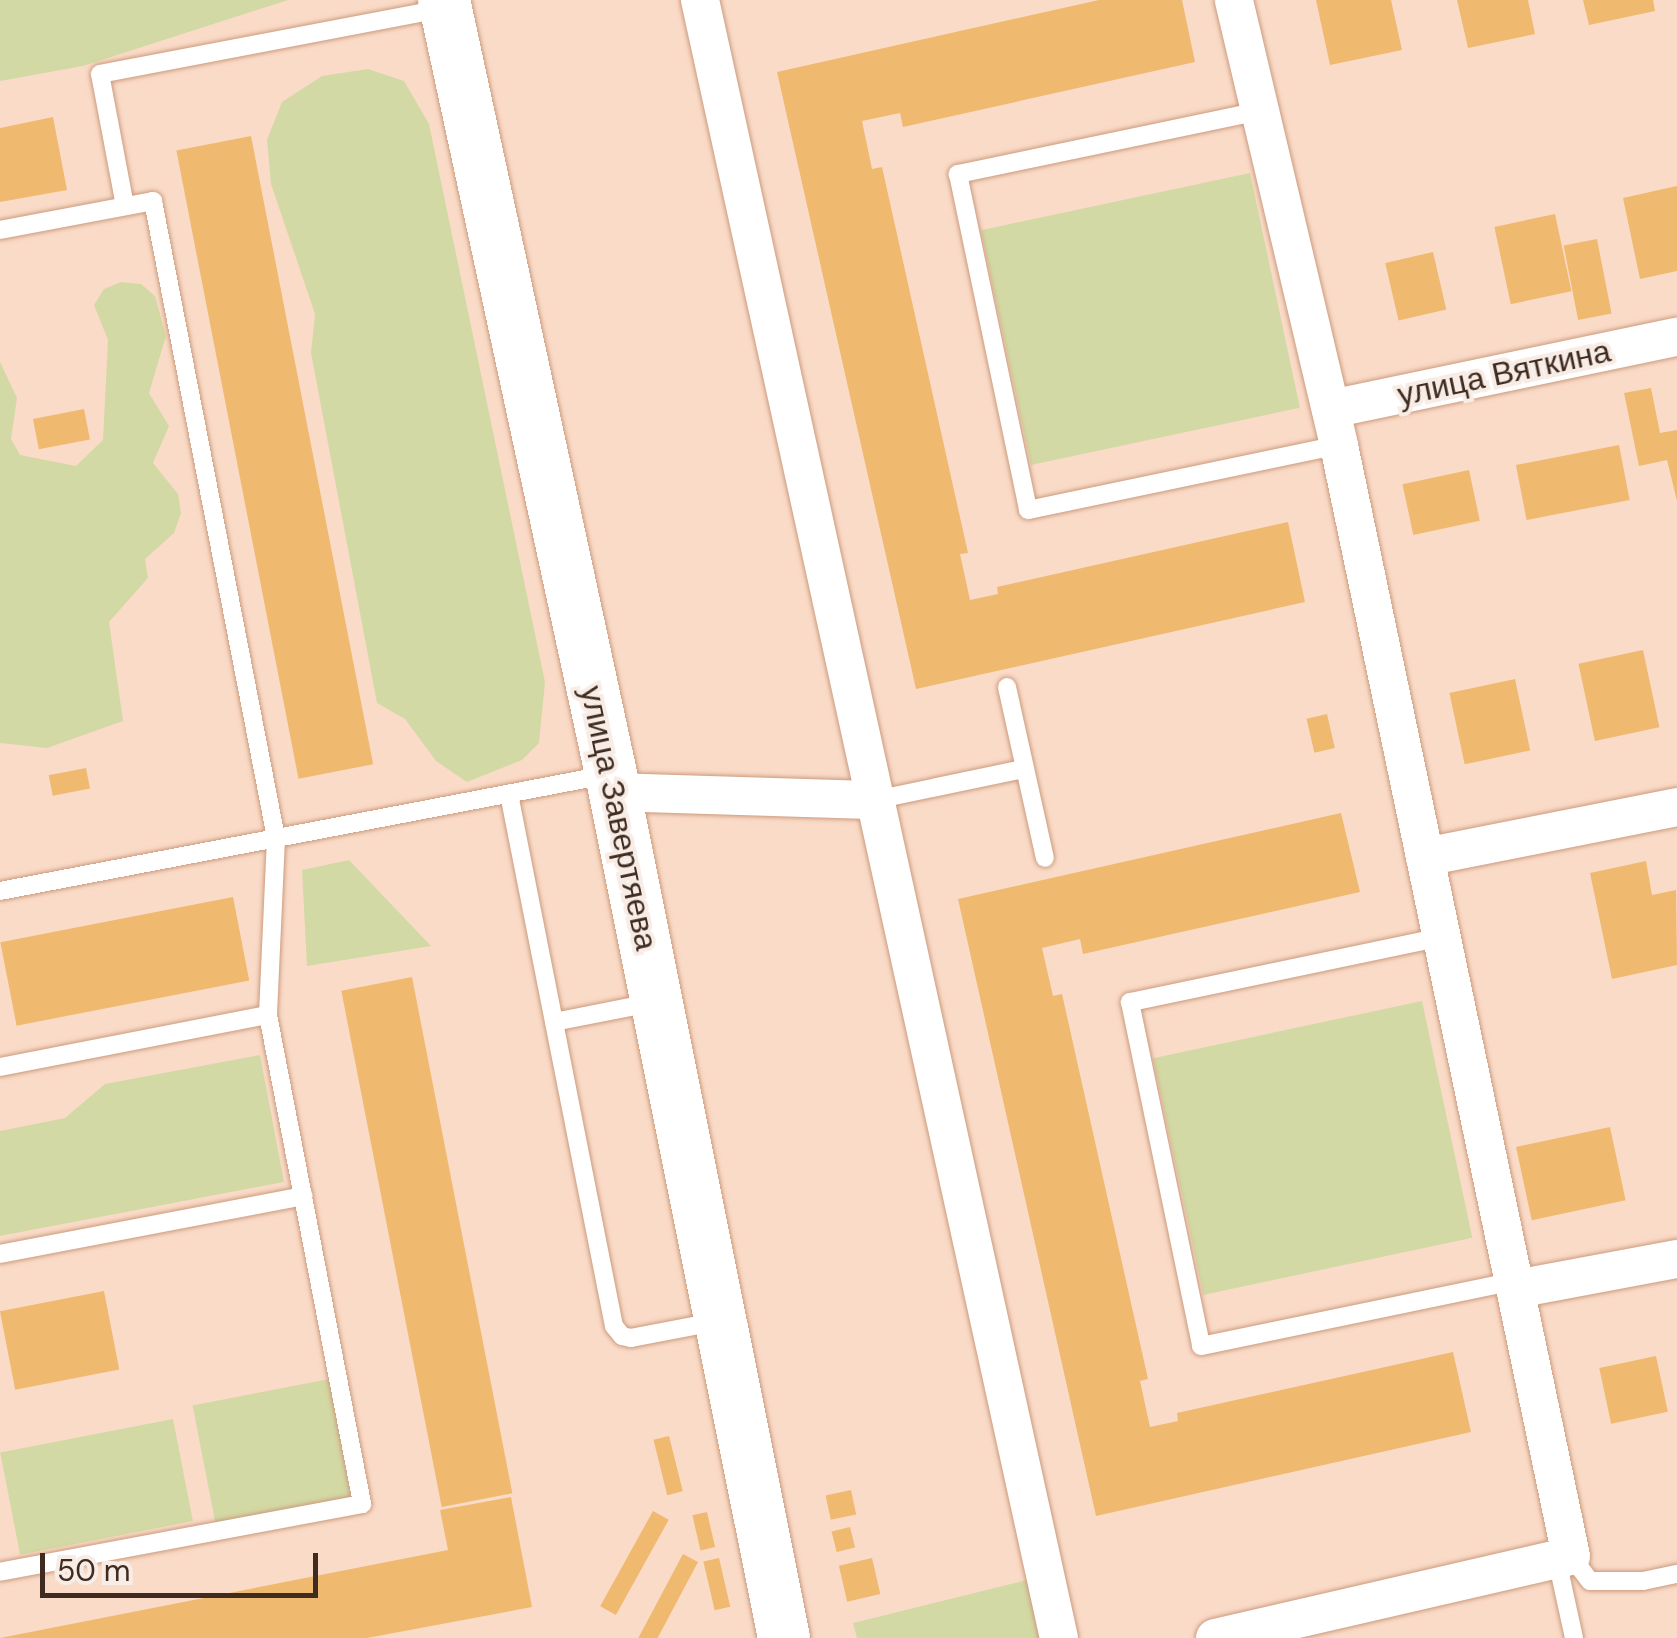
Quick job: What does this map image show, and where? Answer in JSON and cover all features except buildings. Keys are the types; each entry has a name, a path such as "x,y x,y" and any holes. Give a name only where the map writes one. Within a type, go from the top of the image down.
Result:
{"main road":[{"name":"улица Завертяева","path":"445,4 613,783 784,1638"}],"street":[{"path":"700,0 1059,1638"},
{"path":"1215,1638 1564,1558 1515,1285 1335,427 1234,0"},
{"name":"улица Вяткина","path":"1335,427 1677,337"},
{"path":"613,783 875,800"},
{"path":"1426,857 1677,806"},
{"path":"1515,1285 1677,1259"}],"lane":[{"path":"126,206 100,74 445,4"},
{"path":"1260,111 958,174 1028,510 1335,427"},
{"path":"0,230 154,201 276,838 268,1016 362,1504 0,1572"},
{"path":"1007,687 1045,858"},
{"path":"875,800 1024,769"},
{"path":"0,890 509,794 613,783"},
{"path":"509,794 614,1326 622,1336 631,1338 720,1320"},
{"path":"1442,937 1130,1002 1201,1346 1515,1285"},
{"path":"554,1022 657,1002"},
{"path":"0,1066 268,1016"},
{"path":"0,1254 303,1196"},
{"path":"1564,1558 1590,1580 1643,1581 1677,1574"},
{"path":"1564,1558 1574,1638"}],"green space":[{"path":"0,0 288,0 83,66 0,81"},
{"path":"368,69 404,81 429,124 545,682 539,743 522,760 467,782 436,761 405,719 377,703 311,353 315,314 271,184 267,140 282,102 322,76"},
{"path":"1250,173 1300,408 1031,465 981,230"},
{"path":"121,282 141,284 155,296 166,336 149,393 169,426 153,463 178,494 181,513 174,533 145,559 148,578 109,622 123,721 47,748 0,743 0,362 17,398 11,439 20,455 76,466 103,440 108,340 94,305 104,289"},
{"path":"349,860 431,946 307,966 302,870"},
{"path":"1422,1001 1472,1238 1203,1295 1153,1058"},
{"path":"260,1055 284,1182 0,1236 0,1131 65,1118 105,1084"},
{"path":"329,1379 352,1498 216,1524 193,1406"},
{"path":"173,1419 193,1521 20,1555 0,1453"},
{"path":"1027,1580 1041,1638 857,1638 853,1623"}]}
